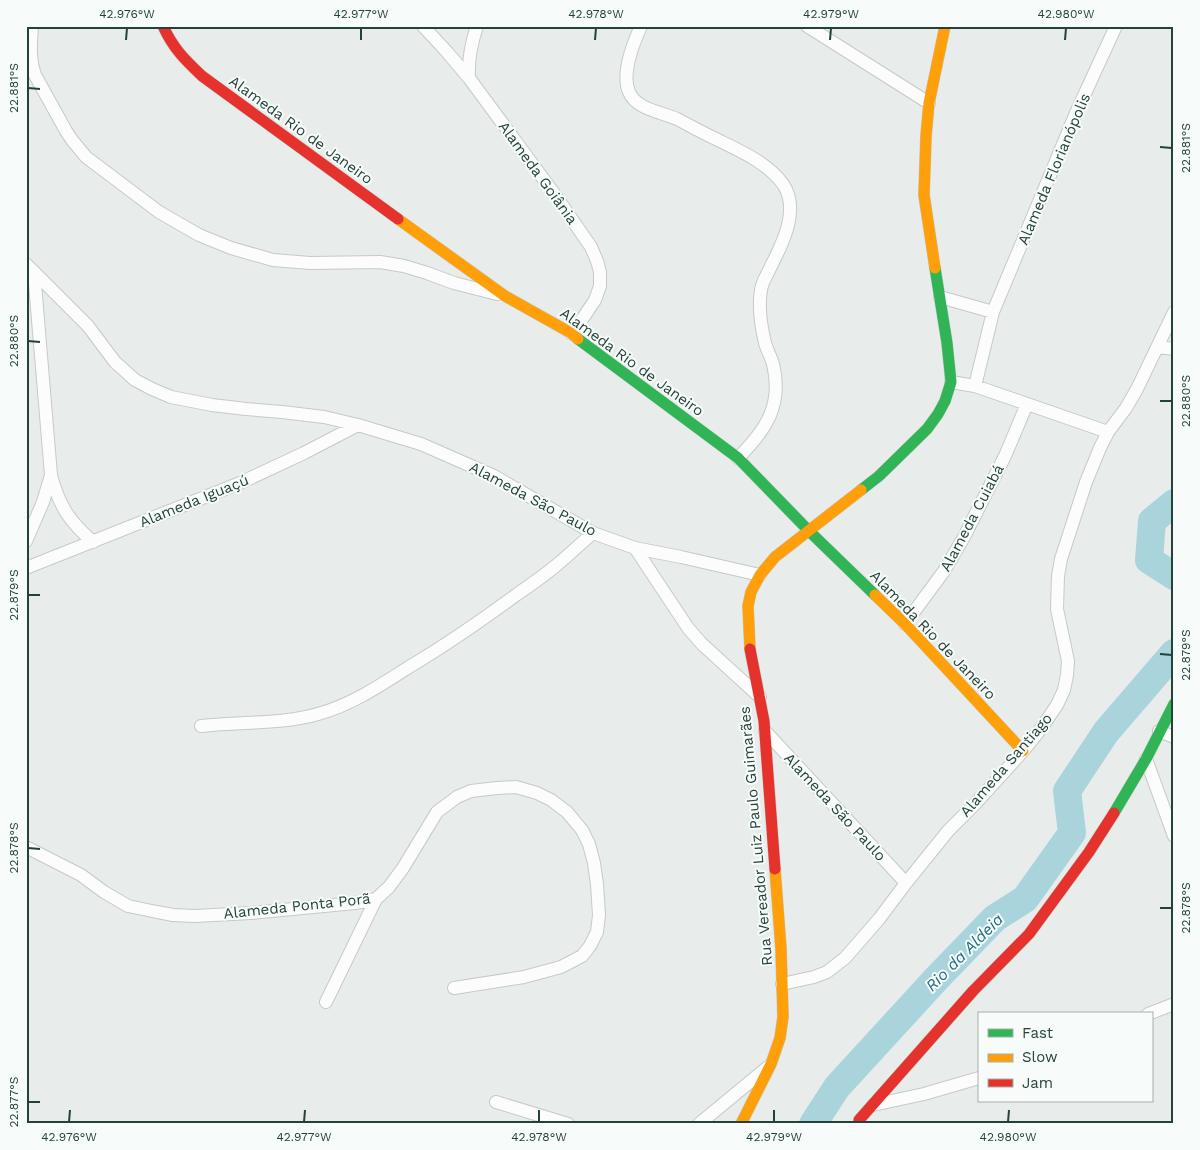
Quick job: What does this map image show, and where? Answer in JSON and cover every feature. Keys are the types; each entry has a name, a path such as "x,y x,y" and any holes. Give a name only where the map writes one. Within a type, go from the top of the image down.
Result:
{"street":[{"path":"32,26 30,56 35,74 72,140 86,157 159,212 180,225 231,248 273,260 310,263 380,262 404,266 454,283 505,296"},
{"name":"Alameda Rio de Janeiro","path":"163,26 170,41 185,60 202,76 505,296 571,333 738,458 809,531 905,624 1023,751"},
{"name":"Alameda Goiânia","path":"423,26 469,78 591,247 600,272 600,286 595,300 571,333"},
{"path":"469,78 468,63 477,26"},
{"path":"641,26 634,42 626,77 633,99 642,106 677,120 745,154 775,175 788,195 790,204 786,233 761,288 760,313 765,343 773,364 776,390 775,399 767,423 758,437 738,458"},
{"path":"807,26 929,103"},
{"name":"Rua Vereador Luiz Paulo Guimarães","path":"741,1124 771,1064 780,1038 783,1017 780,940 764,730 760,696 750,650 748,606 751,592 760,576 775,557 879,476 927,429 945,401 951,382 924,195 929,103 945,26"},
{"name":"Alameda Florianópolis","path":"975,386 993,312 1076,113 1116,26"},
{"path":"30,268 50,475 57,497 66,514 80,531 93,542"},
{"name":"Alameda São Paulo","path":"30,268 88,326 115,362 135,380 152,389 171,397 191,402 324,417 421,444 494,476 593,532 635,548 760,576"},
{"path":"940,297 993,312"},
{"name":"Alameda Santiago","path":"782,984 828,972 845,958 879,919 948,831 1023,751 1057,705 1068,676 1068,661 1057,609 1058,576 1061,558 1086,482 1100,448 1108,432 1126,408 1137,389 1174,312"},
{"path":"1158,347 1174,349"},
{"path":"951,382 975,386 1108,432"},
{"name":"Alameda Cuiabá","path":"905,624 944,571 964,537 1005,456 1027,404"},
{"name":"Alameda Iguaçú","path":"26,568 240,483 358,425"},
{"path":"26,541 43,502 50,475"},
{"path":"201,726 300,719 320,714 344,704 378,687 420,661 491,613 554,568 593,532"},
{"path":"635,548 688,628 702,644 760,696"},
{"path":"858,1122 973,991 1029,934 1041,919 1089,852 1114,813 1146,759 1174,704"},
{"name":"Alameda São Paulo","path":"764,730 906,883"},
{"path":"1159,731 1174,737"},
{"path":"1146,759 1174,836"},
{"name":"Alameda Ponta Porã","path":"26,847 81,875 104,892 128,906 173,915 195,916 251,913 376,900 389,887 403,868 437,812 456,797 471,791 516,787 552,800 567,812 582,830 589,844 594,864 599,916 597,932 590,946 582,956 561,967 524,977 454,988"},
{"path":"326,1002 376,900"},
{"path":"1152,1012 1174,1004"},
{"path":"700,1124 771,1064"},
{"path":"873,1105 924,1094 978,1078"},
{"path":"496,1102 568,1124"}],"waterway":[{"name":"Rio da Aldeia","path":"1174,503 1152,521 1149,560 1174,576"},
{"name":"Rio da Aldeia","path":"813,1124 837,1087 937,978 995,918 1025,899 1072,833 1067,791 1106,732 1174,653"}],"traffic: fast":[{"path":"861,490 879,476 927,429 945,401 951,382 935,268"},
{"path":"578,339 738,458 875,595"},
{"path":"1114,813 1146,759 1174,704"}],"traffic: slow":[{"path":"935,268 924,195 926,136 929,103 945,26"},
{"path":"398,219 505,296 571,333 578,339"},
{"path":"750,649 748,606 751,592 760,575 775,557 861,490"},
{"path":"875,595 905,624 1023,751"},
{"path":"741,1124 771,1064 780,1038 783,1017 781,949 775,869"}],"traffic: jam":[{"path":"163,26 180,53 202,76 398,219"},
{"path":"750,649 764,721 775,869"},
{"path":"860,1124 859,1120 973,991 1029,934 1089,852 1114,813"}]}
